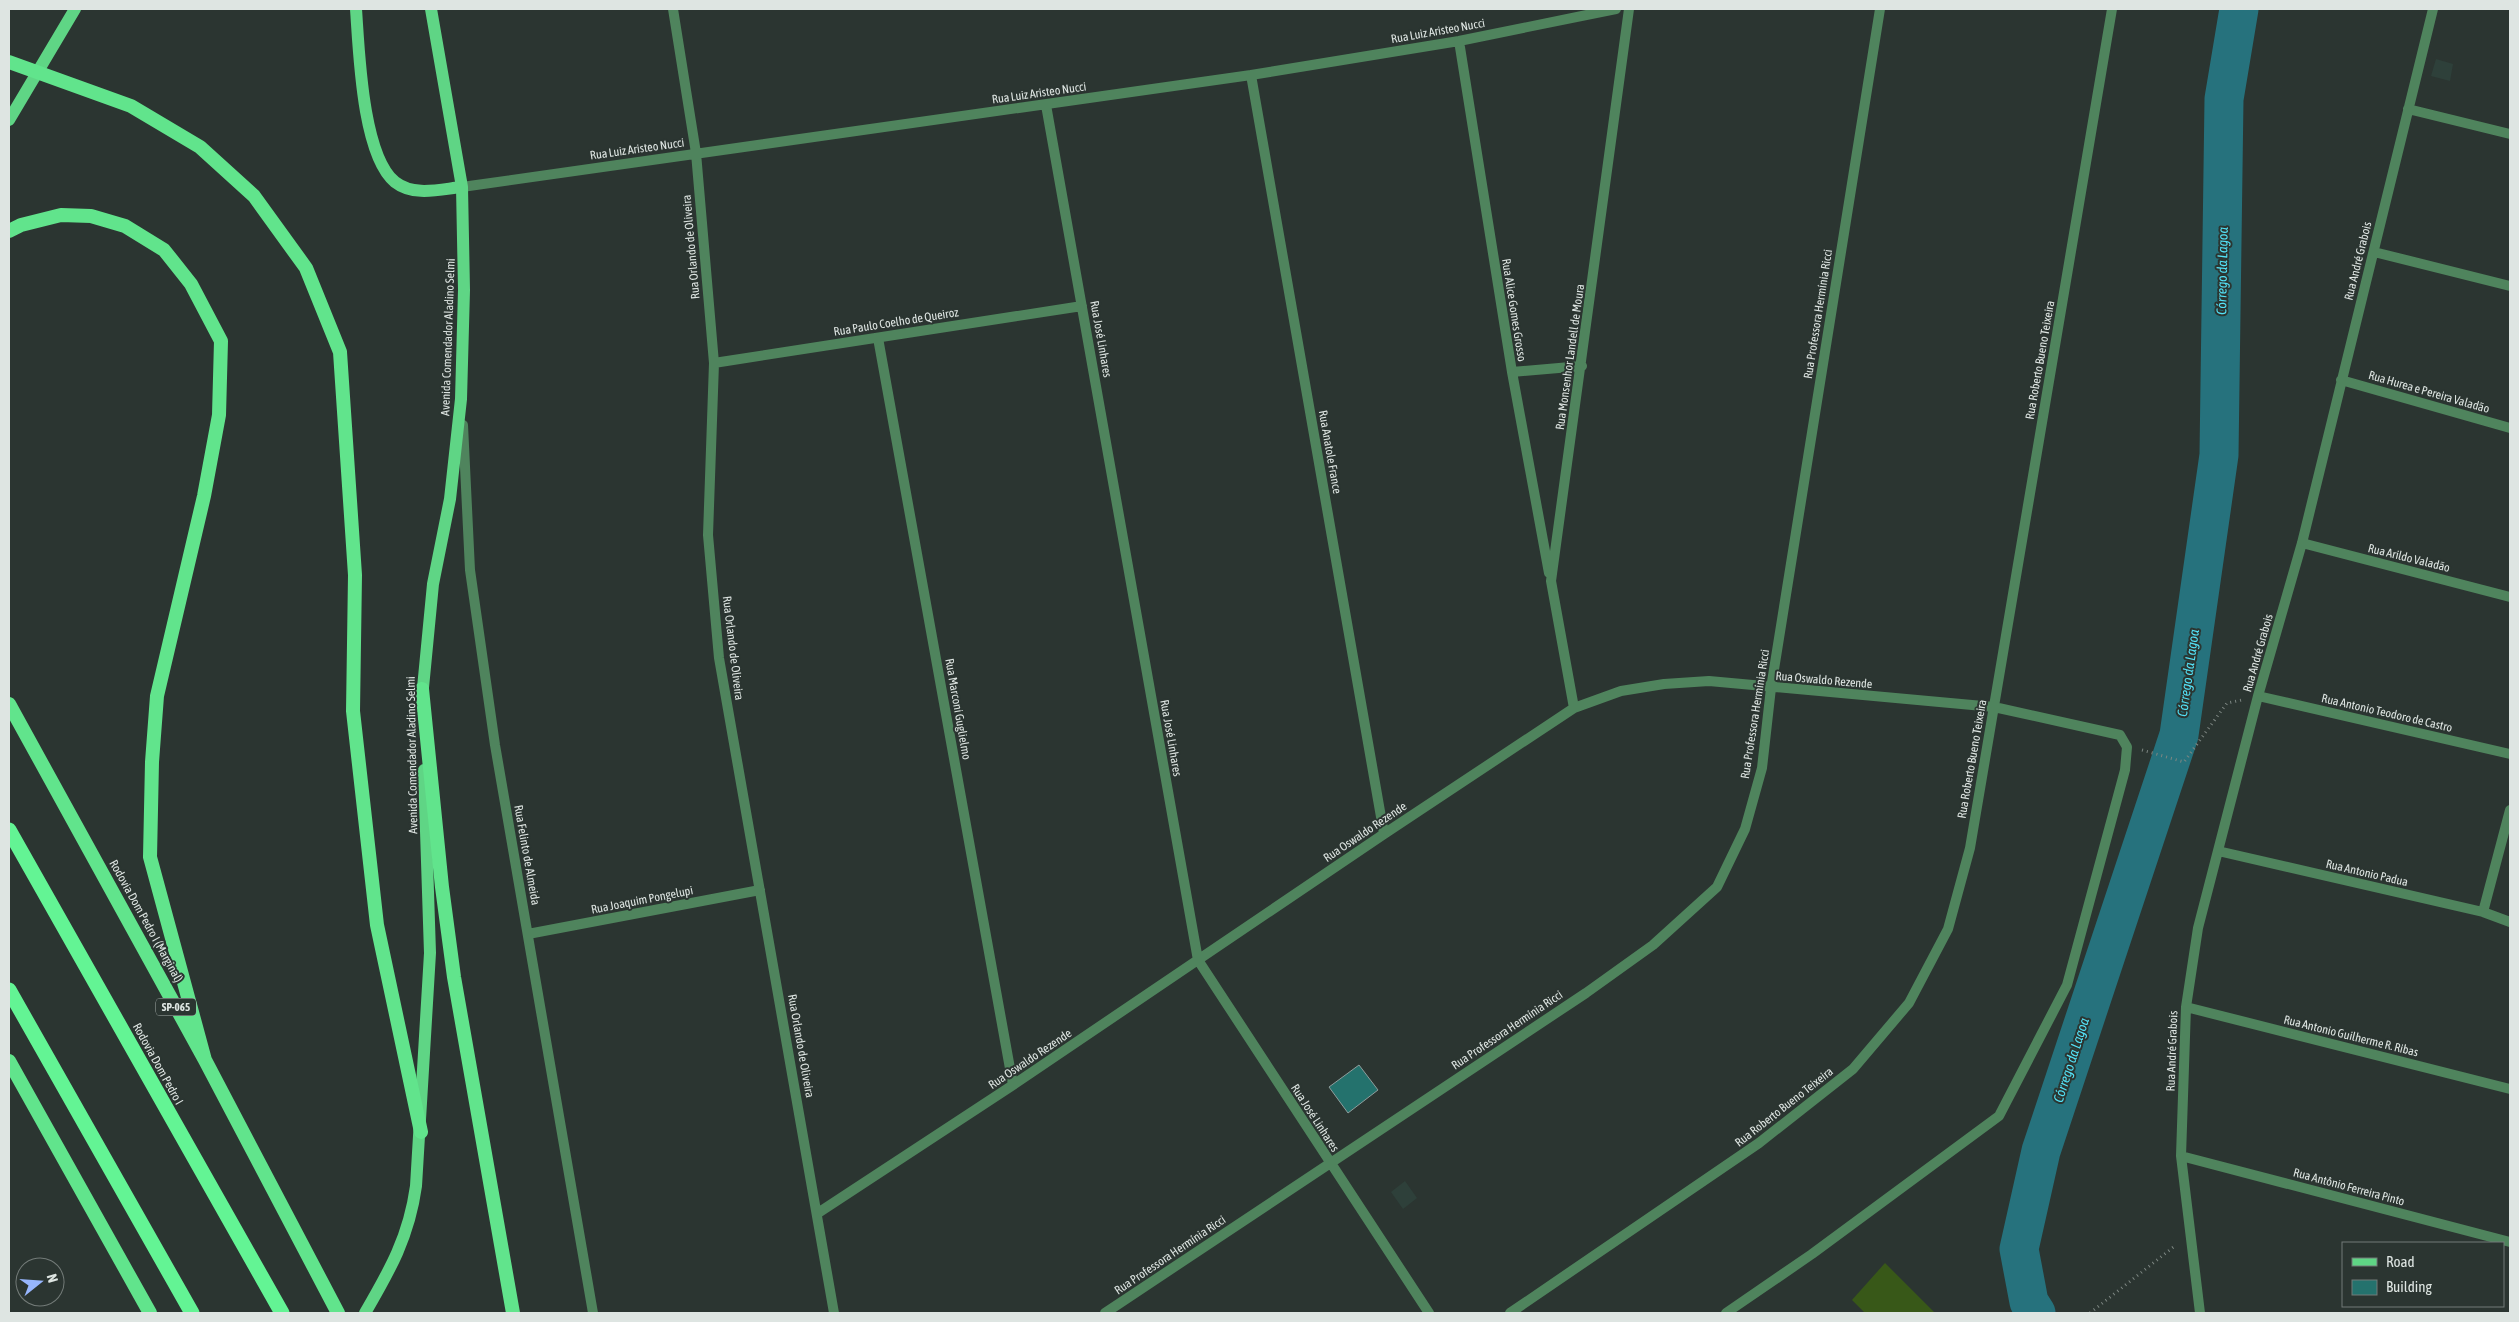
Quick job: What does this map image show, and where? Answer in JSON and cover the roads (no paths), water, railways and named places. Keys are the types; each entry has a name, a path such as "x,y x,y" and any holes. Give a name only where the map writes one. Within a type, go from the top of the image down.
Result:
{"highway":[{"path":"9,62 131,106 200,147 254,196 306,268 340,352 354,575 353,711 378,925 421,1132"},
{"path":"9,231 21,225 61,215 91,216 125,226 164,250 191,284 221,341 219,415 204,496 158,696 152,762 150,857 205,1060"},
{"path":"422,689 442,887 454,977 513,1313"},
{"name":"Rodovia Dom Pedro I (Marginal)","path":"9,704 205,1060 338,1313"},
{"name":"Rodovia Dom Pedro I","path":"9,830 282,1313"},
{"path":"9,990 192,1313"},
{"path":"9,1061 150,1313"}],"main road":[{"path":"9,120 75,9"},
{"path":"356,9 365,101 373,141 383,166 395,182 415,191 462,187"},
{"name":"Avenida Comendador Aladino Selmi","path":"365,1313 388,1272 411,1216 421,1132 430,953 422,689 433,584 450,499 462,399 464,290 462,187 431,9"}],"street":[{"name":"Rua Orlando de Oliveira","path":"674,9 696,153 714,363 708,535 718,649 834,1313"},
{"name":"Rua Luiz Aristeo Nucci","path":"462,187 1251,75 1459,42 1616,9"},
{"name":"Rua Monsenhor Landell de Moura","path":"1574,708 1551,581 1582,366 1629,9"},
{"name":"Rua Professora Hermínia Ricci","path":"1106,1313 1616,972 1653,945 1717,887 1745,829 1762,768 1771,688 1880,9"},
{"name":"Rua Roberto Bueno Teixeira","path":"1510,1313 1661,1211 1782,1125 1853,1069 1909,1003 1948,928 1970,848 2112,9"},
{"name":"Rua André Grabois","path":"2200,1313 2181,1156 2186,1007 2198,928 2258,696 2302,543 2374,252 2430,10"},
{"name":"Rua Alice Gomes Grosso","path":"1459,42 1512,372 1551,581"},
{"name":"Rua Anatole France","path":"1251,75 1384,834"},
{"name":"Rua José Linhares","path":"1046,105 1198,960 1429,1313"},
{"path":"2408,109 2510,134"},
{"path":"2374,252 2510,286"},
{"name":"Rua Paulo Coelho de Queiroz","path":"714,363 1082,306"},
{"name":"Rua Marconi Guglielmo","path":"878,338 1013,1086"},
{"path":"1512,372 1582,366"},
{"name":"Rua Hurea e Pereira Valadão","path":"2341,380 2510,428"},
{"name":"Rua Felinto de Almeida","path":"462,399 470,570 495,746 593,1313"},
{"name":"Rua Arildo Valadão","path":"2302,543 2510,597"},
{"name":"Rua Oswaldo Rezende","path":"818,1214 1013,1086 1384,834 1574,708 1621,691 1664,684 1709,682 1994,707 2120,735 2127,747 2125,770 2067,985 1999,1116 1812,1254 1726,1313"},
{"name":"Rua Antonio Teodoro de Castro","path":"2258,696 2510,754"},
{"path":"2484,912 2510,810"},
{"name":"Rua Antonio Padua","path":"2218,851 2484,912 2510,922"},
{"name":"Rua Joaquim Pongelupi","path":"528,934 760,890"},
{"name":"Rua Antonio Guilherme R. Ribas","path":"2186,1007 2510,1089"},
{"name":"Rua Antônio Ferreira Pinto","path":"2181,1156 2510,1242"}],"waterway":[{"name":"Córrego da Lagoa","path":"2036,1313 2029,1302 2019,1249 2041,1151 2179,735 2219,455 2224,99 2239,9"}]}
